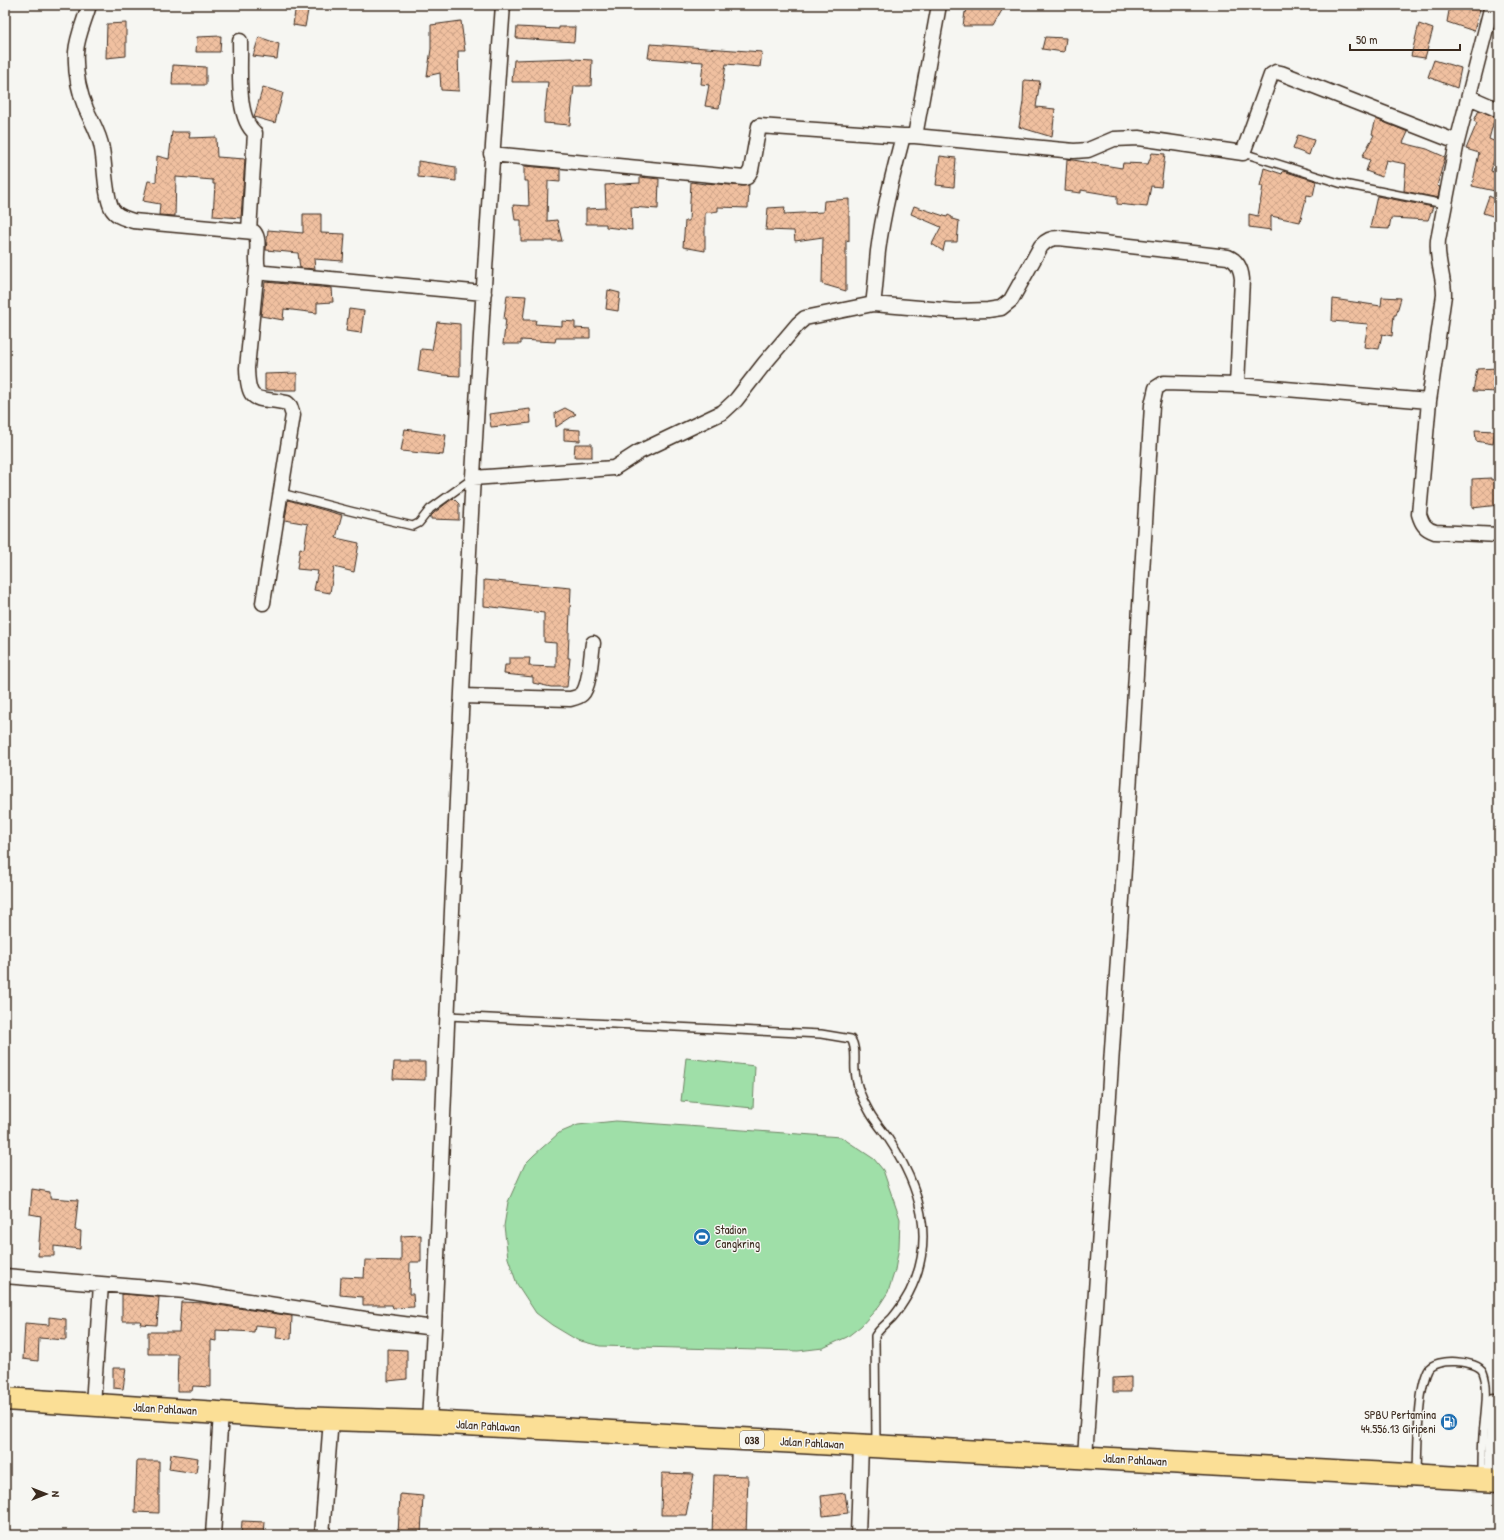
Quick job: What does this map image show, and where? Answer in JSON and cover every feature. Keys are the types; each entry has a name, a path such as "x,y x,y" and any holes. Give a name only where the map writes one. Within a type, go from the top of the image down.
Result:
{"main road":[{"name":"Jalan Pahlawan","path":"5,1399 331,1419 429,1422 1491,1479"}],"street":[{"path":"89,5 78,39 76,52 77,73 85,107 102,146 109,201 116,214 133,221 249,231 254,232 257,235 257,267 247,368 247,385 252,396 258,399 287,403 290,406 293,415 263,603"},
{"path":"429,1422 478,367 503,5"},
{"path":"873,304 878,253 884,214 909,136 939,5"},
{"path":"1492,5 1457,142 1444,204 1437,252 1444,281 1444,295 1429,400 1419,514 1421,522 1426,528 1435,532 1499,535"},
{"path":"240,41 241,105 249,128 255,133 249,231"},
{"path":"492,154 744,178 747,177 751,170 759,126 909,136 1074,151 1088,150 1114,139 1139,138 1243,153 1271,75 1276,72 1457,142"},
{"path":"1469,97 1499,110"},
{"path":"473,478 614,468 639,452 723,412 736,400 768,358 805,318 873,304 955,311 1001,308 1011,300 1046,240 1052,238 1228,257 1234,259 1241,269 1242,279 1237,384"},
{"path":"257,267 259,271 265,273 484,293"},
{"path":"1085,1457 1152,405 1156,388 1164,383 1237,384 1429,400"},
{"path":"462,696 570,699 579,696 583,693 586,686 592,643"},
{"path":"5,1276 193,1292 365,1319 434,1328"},
{"path":"93,1405 101,1284"},
{"path":"1491,1479 1494,1402"},
{"path":"212,1535 221,1412"},
{"path":"322,1535 331,1419"},
{"path":"858,1535 869,1445"}],"lane":[{"path":"1243,153 1339,183 1444,204"},
{"path":"281,493 413,526 419,523 430,509 473,478"},
{"path":"448,1016 821,1034 850,1038 854,1043 855,1071 858,1088 875,1122 888,1138 909,1174 917,1192 923,1223 921,1258 913,1285 901,1307 875,1336 869,1445"},
{"path":"1416,1475 1421,1403 1428,1371 1435,1363 1462,1362 1479,1366 1483,1371 1485,1379 1491,1479"}],"green space":[{"path":"686,1058 755,1066 753,1108 681,1101"},
{"name":"Stadion Cangkring","path":"616,1121 841,1137 874,1159 883,1170 900,1219 899,1247 895,1270 888,1292 879,1306 861,1326 847,1337 823,1348 798,1351 600,1346 577,1340 552,1325 536,1313 517,1284 508,1258 504,1226 508,1202 525,1164 559,1133 578,1125"}],"building":[{"path":"296,5 309,5 305,27 293,25"},
{"path":"968,5 1005,5 993,26 963,26 965,12 966,13"},
{"path":"1450,5 1481,5 1474,31 1447,22"},
{"path":"461,21 465,51 458,51 459,91 441,90 440,73 427,76 431,49 431,25"},
{"path":"126,23 126,56 106,58 107,24"},
{"path":"1419,24 1433,29 1425,58 1411,56"},
{"path":"517,27 559,29 559,27 575,27 574,42 516,38"},
{"path":"221,36 220,52 196,52 197,37"},
{"path":"259,37 279,44 277,59 253,56"},
{"path":"1045,37 1066,38 1064,52 1042,49"},
{"path":"650,44 762,52 760,67 726,64 719,108 705,106 709,85 701,84 703,62 648,58"},
{"path":"573,58 592,60 591,86 574,86 570,125 544,123 548,82 512,82 514,60"},
{"path":"1434,60 1461,68 1457,88 1428,77"},
{"path":"173,65 206,67 206,85 172,85"},
{"path":"1024,80 1040,81 1036,107 1055,109 1052,137 1019,127 1023,102"},
{"path":"263,87 283,93 275,123 254,117"},
{"path":"1479,110 1495,117 1489,139 1498,143 1491,171 1499,174 1495,191 1472,186 1479,153 1466,149 1477,123 1474,121"},
{"path":"1376,119 1408,132 1403,143 1427,149 1445,157 1437,186 1440,187 1438,198 1404,191 1406,164 1386,160 1382,177 1366,171 1370,160 1362,157 1374,135 1372,134"},
{"path":"172,132 190,132 189,138 216,137 217,157 245,159 241,218 213,216 215,184 213,184 213,180 176,177 175,216 159,215 160,204 143,201 148,181 156,182 157,156 169,159"},
{"path":"1298,135 1314,140 1309,155 1293,149"},
{"path":"1152,153 1165,154 1161,187 1151,186 1147,207 1117,204 1117,196 1081,190 1081,193 1065,191 1067,159 1122,168 1123,163 1148,164"},
{"path":"940,156 956,158 954,187 936,185"},
{"path":"418,161 456,167 456,181 418,177"},
{"path":"524,166 560,169 560,182 548,181 547,221 557,220 562,241 521,241 521,220 515,220 513,205 529,206 528,181 524,181"},
{"path":"1264,168 1282,174 1283,171 1316,181 1313,196 1307,195 1300,222 1271,216 1271,230 1249,227 1249,214 1258,216 1263,186 1260,186"},
{"path":"640,177 659,179 658,209 631,207 632,230 606,227 606,224 586,224 586,209 606,208 605,185 640,183"},
{"path":"691,182 743,186 749,185 748,208 718,207 718,211 705,213 705,251 683,247 685,221 689,221"},
{"path":"1377,196 1433,207 1428,220 1391,218 1389,229 1370,228"},
{"path":"1489,196 1499,201 1499,218 1483,213"},
{"path":"849,199 849,241 846,240 846,291 822,284 823,237 795,241 794,231 766,230 768,208 785,207 784,214 823,212 824,201"},
{"path":"914,206 947,217 948,215 952,217 952,219 959,221 957,242 945,242 943,251 932,244 941,227 911,214"},
{"path":"303,214 321,214 321,233 345,234 343,261 314,259 315,269 300,268 298,253 266,250 268,230 303,233"},
{"path":"265,282 332,288 333,302 317,303 317,313 284,309 283,320 261,316"},
{"path":"608,290 620,293 618,311 606,309"},
{"path":"507,295 526,296 523,320 536,320 535,324 562,326 562,321 575,322 575,328 590,329 590,338 556,338 555,342 521,340 521,344 503,344"},
{"path":"1382,297 1401,298 1396,315 1394,315 1392,336 1382,334 1379,349 1364,347 1368,324 1332,321 1333,299 1381,306"},
{"path":"349,309 364,311 361,333 346,331"},
{"path":"437,322 460,324 460,376 418,371 421,349 432,350"},
{"path":"1499,368 1499,392 1473,391 1477,369"},
{"path":"297,373 297,390 265,390 265,374"},
{"path":"565,408 576,414 556,427 555,413"},
{"path":"530,409 531,423 491,427 489,414"},
{"path":"405,429 446,435 443,455 401,451"},
{"path":"564,429 580,430 580,441 564,440"},
{"path":"1475,430 1495,431 1493,444 1476,441"},
{"path":"575,444 592,444 592,457 574,457"},
{"path":"1491,478 1491,480 1499,479 1499,505 1472,508 1472,479"},
{"path":"453,498 459,504 459,520 431,519 431,516 434,513"},
{"path":"288,500 342,515 336,538 359,543 354,572 334,567 330,593 314,590 318,571 297,569 300,548 304,549 308,524 285,520"},
{"path":"484,580 571,588 568,658 570,658 567,687 551,687 533,683 533,677 504,674 505,665 509,665 509,658 530,658 529,666 556,667 556,643 544,642 544,613 484,606"},
{"path":"394,1062 425,1062 425,1080 393,1079"},
{"path":"32,1189 50,1192 50,1198 78,1200 75,1230 81,1231 80,1249 54,1246 54,1256 38,1256 41,1216 30,1214"},
{"path":"421,1235 421,1262 410,1262 409,1294 413,1294 414,1307 393,1308 392,1305 363,1305 363,1297 340,1295 341,1277 364,1278 365,1260 401,1261 401,1236"},
{"path":"122,1294 159,1297 157,1325 140,1324 141,1321 122,1321"},
{"path":"181,1302 204,1303 292,1316 291,1339 276,1338 277,1327 255,1325 254,1332 216,1330 216,1341 211,1340 211,1387 193,1386 192,1391 177,1391 178,1354 148,1354 148,1332 179,1332"},
{"path":"49,1317 66,1319 66,1340 39,1338 38,1361 23,1359 25,1323 49,1325"},
{"path":"388,1349 407,1350 407,1379 388,1381"},
{"path":"113,1368 126,1368 123,1389 113,1388"},
{"path":"1131,1377 1131,1392 1113,1392 1113,1378"},
{"path":"171,1454 198,1458 196,1473 169,1469"},
{"path":"137,1461 159,1461 159,1513 135,1512"},
{"path":"662,1473 694,1474 686,1515 661,1515"},
{"path":"714,1475 748,1476 746,1535 712,1535"},
{"path":"845,1493 848,1513 823,1516 821,1496"},
{"path":"400,1494 423,1496 421,1535 398,1535"},
{"path":"242,1521 265,1522 264,1535 241,1535"}],"place":[{"name":"Stadion Cangkring","path":"702,1237"},
{"name":"SPBU Pertamina 44.556.13 Giripeni","path":"1449,1422"}]}
